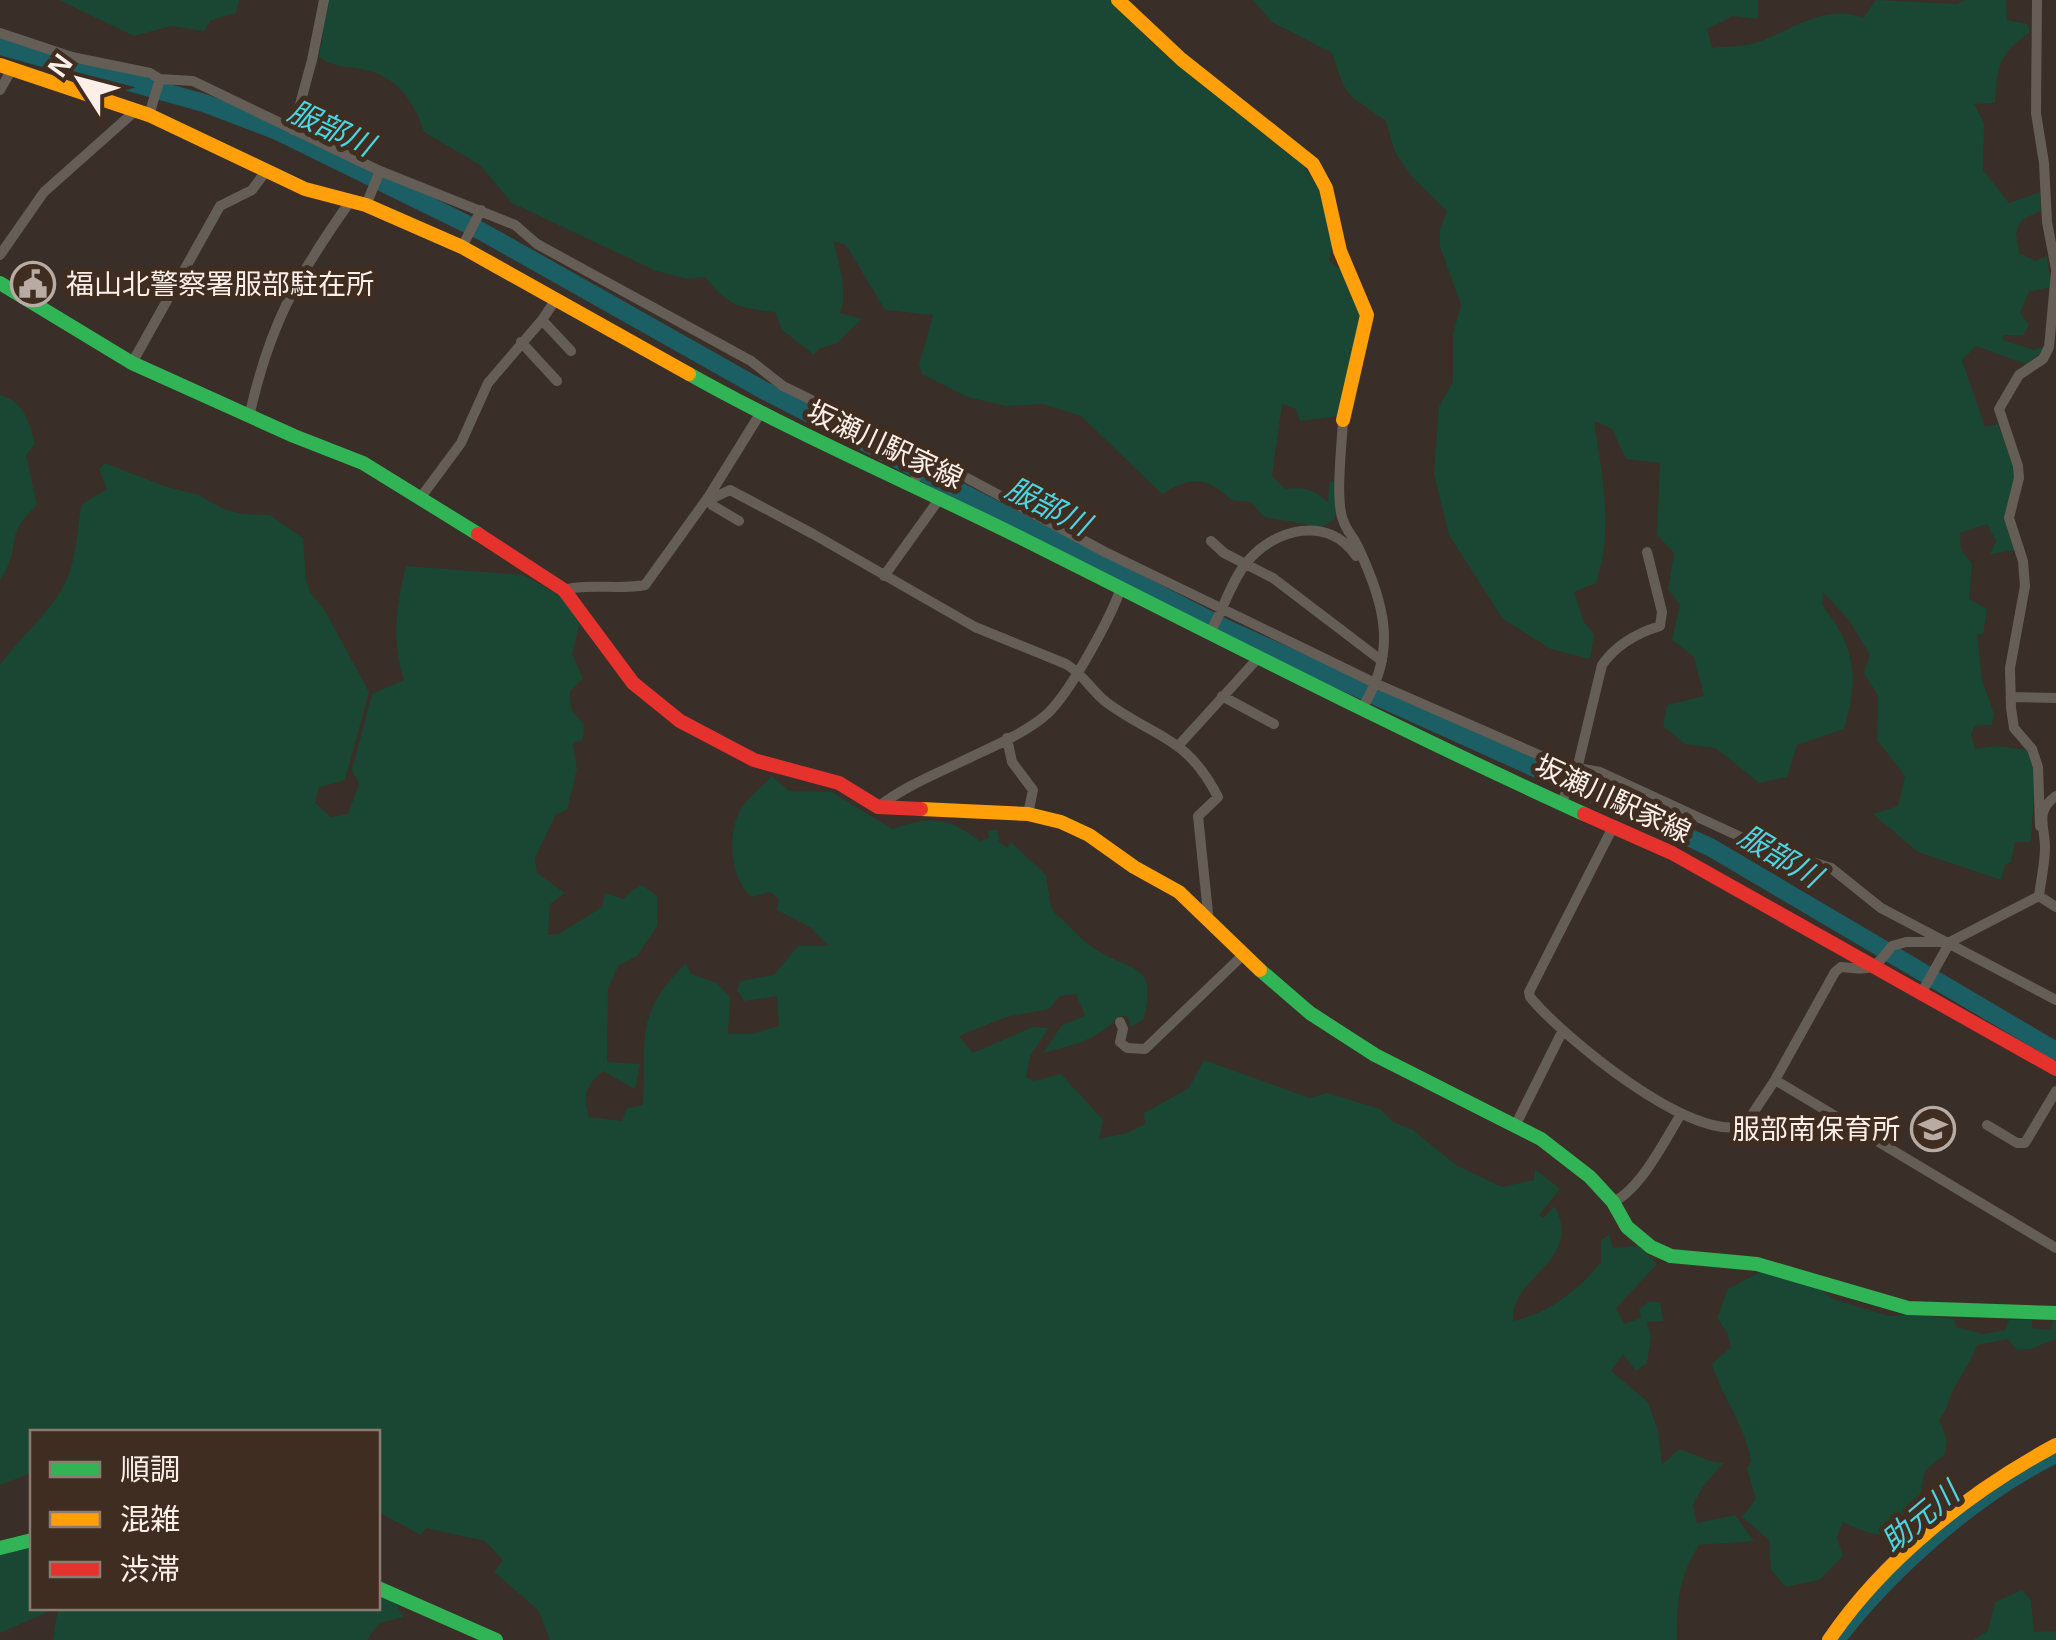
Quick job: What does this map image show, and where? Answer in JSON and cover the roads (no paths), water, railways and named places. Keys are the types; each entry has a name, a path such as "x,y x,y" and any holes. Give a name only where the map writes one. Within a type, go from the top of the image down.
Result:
{"street":[{"path":"293,130 324,0"},
{"path":"1118,0 1181,59 1312,164 1326,188 1340,252 1368,315 1356,354 1344,420 1342,518 1385,616 1382,661 1364,706"},
{"path":"2037,0 2036,113 2056,270 2049,346 2043,359 2019,375 1999,409 2018,466 2010,518 2023,561 2025,586 2010,668 2011,697 2014,728 2032,749 2038,767 2040,826 2046,843 2040,896"},
{"path":"0,33 72,57 150,73 160,82 193,81 380,172 515,225 537,244 751,361 783,386 926,456 1105,552 1375,686 1575,773 1600,772 1756,844 1832,868 1882,908 2056,1000"},
{"path":"0,90 6,67"},
{"name":"坂瀬川駅家線","path":"6,67 145,111 305,189 349,203 369,198 463,244 760,414 914,481 940,498 1470,762 1564,798 1701,868 1879,963 2054,1068"},
{"path":"0,255 44,192 145,111 160,82"},
{"path":"132,363 220,206 252,190 266,170"},
{"path":"369,198 380,172"},
{"path":"249,417 269,341 283,306 349,203"},
{"path":"463,244 480,213"},
{"path":"0,284 132,363 249,417 363,463 421,497 564,590 633,683 680,721 754,760 840,783 878,807 1028,814 1061,822 1089,836 1179,892 1243,956 1310,1013 1376,1055 1541,1139 1612,1202 1627,1227 1650,1247 1671,1256 1758,1264 1908,1308 2056,1313"},
{"path":"421,497 461,443 488,383 556,299"},
{"path":"542,320 571,350"},
{"path":"521,342 557,381"},
{"path":"564,590 645,585 760,414"},
{"path":"914,481 926,456"},
{"path":"708,496 730,490 975,626 1077,670 1104,700 1179,745 1204,770 1218,797 1198,816 1208,912 1204,915"},
{"path":"708,496 712,505 739,521"},
{"path":"884,576 940,498"},
{"path":"1211,630 1245,564 1267,543 1314,529 1332,532 1346,541 1367,570"},
{"path":"1211,541 1274,578 1382,661"},
{"path":"1564,798 1575,773 1602,665 1612,651 1660,626 1662,612 1648,552"},
{"path":"878,807 894,794 1044,716 1063,697 1121,588"},
{"path":"1179,745 1259,656"},
{"path":"1222,696 1274,724"},
{"path":"2011,697 2056,698"},
{"path":"1006,738 1012,762 1032,790 1028,814"},
{"path":"2040,826 2048,802 2056,796"},
{"path":"1614,826 1529,992 1535,1003 1590,1055 1681,1114 1736,1128 1744,1125 1775,1080 1841,967 1870,970 1892,946 1906,942 1950,942 2040,896"},
{"path":"2040,896 2056,907"},
{"path":"1924,989 1950,942"},
{"path":"1120,1022 1120,1042 1127,1048 1145,1049 1243,956"},
{"path":"1515,1126 1563,1030"},
{"path":"1987,1125 2017,1143 2025,1143 2054,1092 2048,1074 2054,1068"},
{"path":"1775,1080 2056,1248"},
{"path":"1612,1202 1623,1197 1654,1158 1681,1114"},
{"path":"1829,1640 1864,1594 1935,1530 2016,1468 2056,1445"},
{"path":"0,1548 30,1540"},
{"path":"380,1588 496,1640"}],"waterway":[{"name":"服部川","path":"0,46 204,103 275,130 481,231 763,390 1227,629 1710,847 2056,1051"},
{"name":"助元川","path":"1836,1640 1857,1613 1936,1535 1996,1489 2056,1454"}],"place":[{"name":"福山北警察署服部駐在所","path":"33,284"},
{"name":"服部南保育所","path":"1933,1129"}]}
